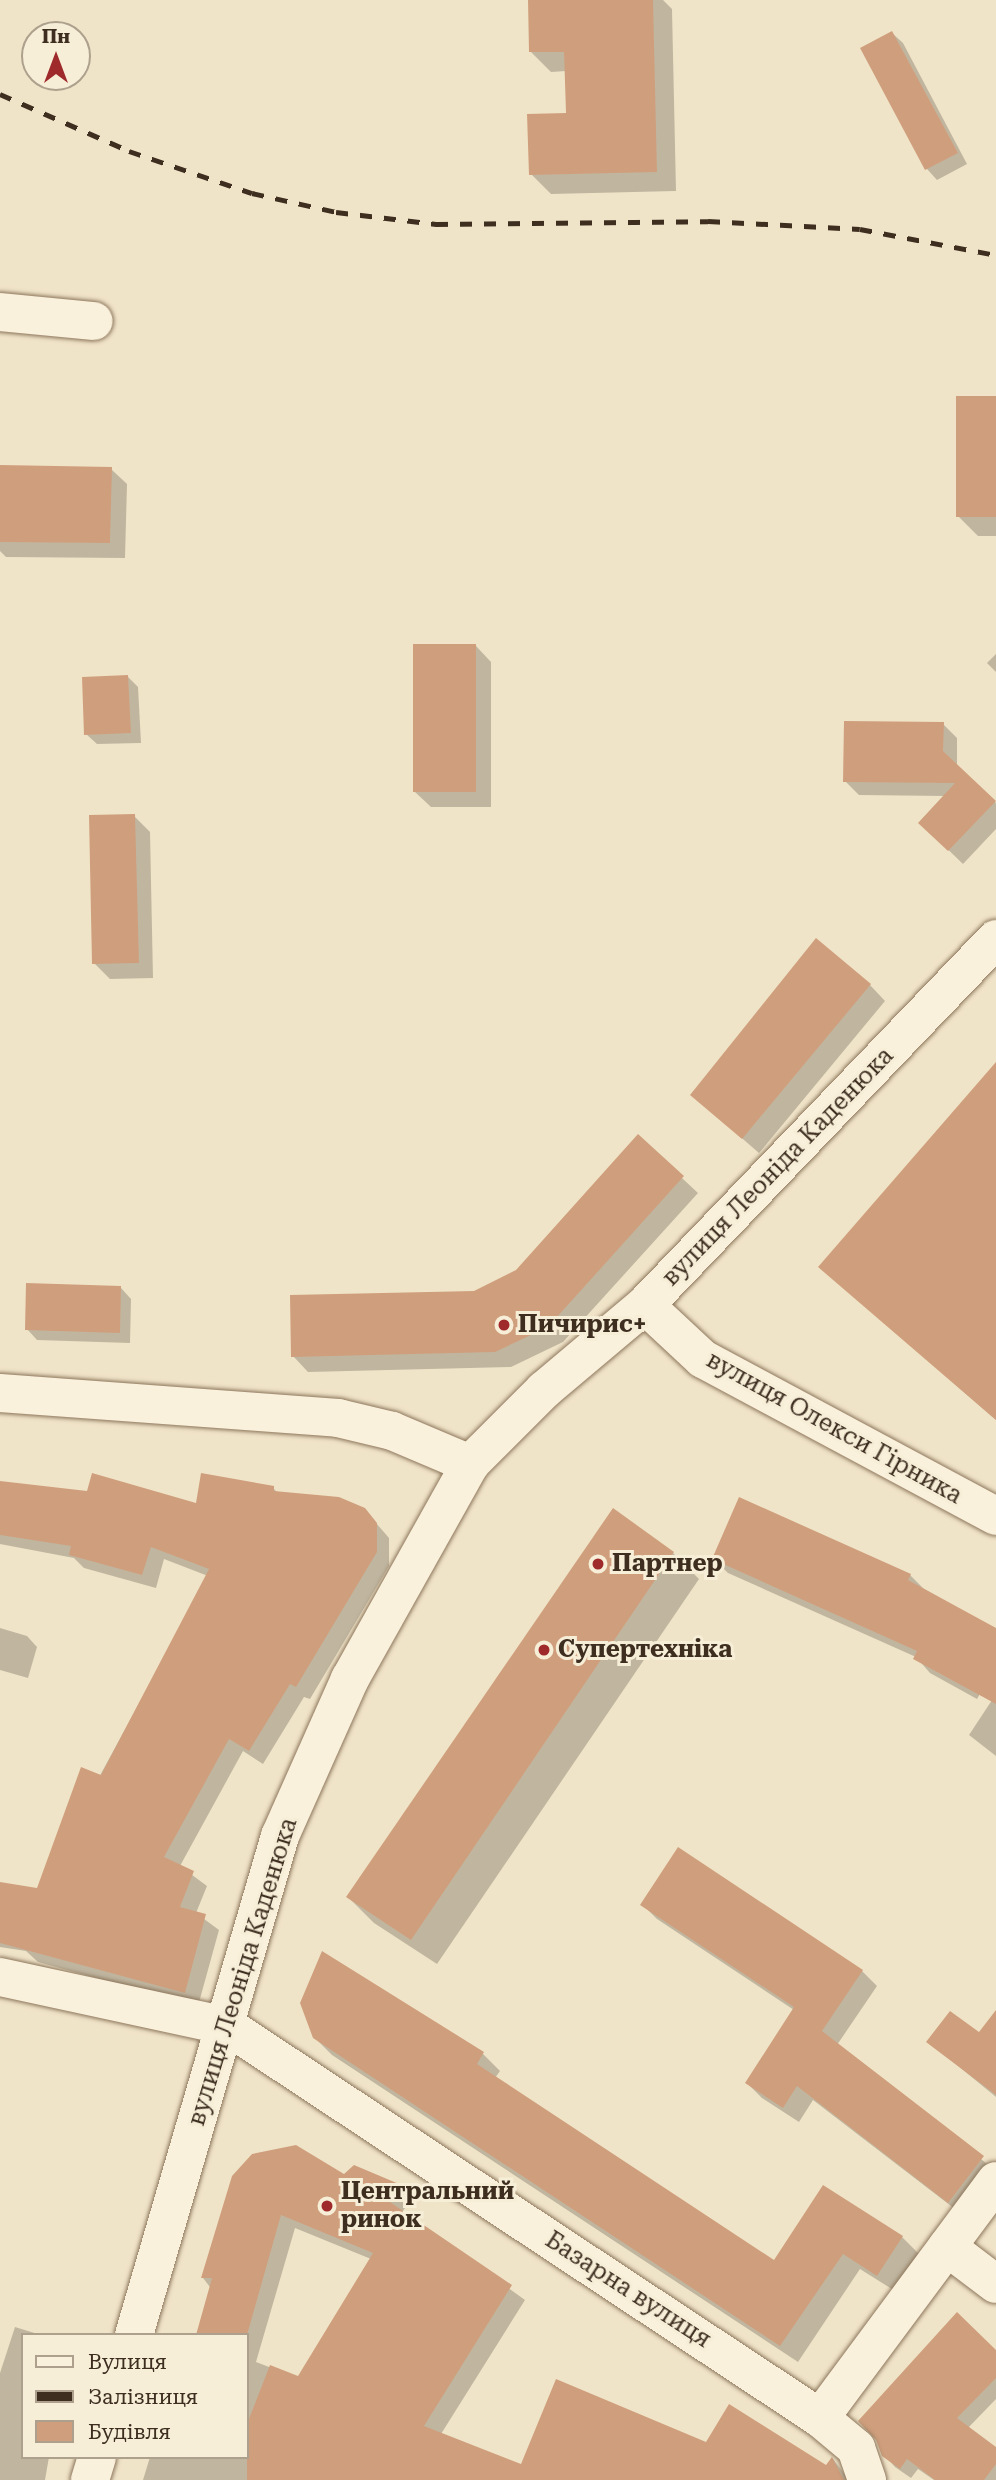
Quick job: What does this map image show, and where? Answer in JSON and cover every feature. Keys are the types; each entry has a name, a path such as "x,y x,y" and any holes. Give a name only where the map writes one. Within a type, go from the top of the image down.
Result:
{"street":[{"path":"0,312 94,321"},
{"name":"вулиця Леоніда Каденюка","path":"135,2333 227,2026 280,1836 350,1679 470,1464 544,1390 645,1305 996,939"},
{"name":"вулиця Олекси Гірника","path":"645,1305 703,1359 996,1516"},
{"path":"0,1393 338,1418 392,1431 470,1464"},
{"path":"0,1977 227,2026"},
{"name":"Базарна вулиця","path":"227,2026 820,2417 856,2448 867,2480"},
{"path":"820,2417 996,2181"},
{"path":"947,2246 996,2284"},
{"path":"90,2480 96,2459"}],"building":[{"path":"528,0 653,0 657,172 529,175 527,114 566,113 564,52 529,52"},
{"path":"892,31 958,153 925,170 860,48"},
{"path":"956,396 996,396 996,517 956,517"},
{"path":"0,465 112,467 110,543 0,542"},
{"path":"413,644 476,644 476,792 413,792"},
{"path":"128,675 131,733 84,735 82,677"},
{"path":"844,721 944,722 943,751 996,801 948,851 918,823 955,783 843,782"},
{"path":"135,814 139,963 92,964 89,815"},
{"path":"816,938 871,984 742,1139 690,1095"},
{"path":"996,1062 996,1420 818,1267"},
{"path":"638,1134 684,1176 548,1327 495,1352 291,1357 290,1295 474,1291 516,1270"},
{"path":"26,1283 121,1286 120,1333 25,1330"},
{"path":"92,1473 196,1503 201,1473 274,1486 274,1491 339,1497 365,1508 377,1523 377,1552 296,1687 290,1684 249,1751 229,1739 164,1857 194,1871 180,1907 206,1914 185,1993 0,1943 0,1882 37,1888 81,1767 101,1775 209,1569 151,1547 142,1575 69,1555 71,1546 0,1535 0,1481 87,1491"},
{"path":"739,1497 911,1574 908,1580 996,1628 996,1704 913,1659 917,1651 712,1559"},
{"path":"613,1508 674,1552 411,1940 346,1897"},
{"path":"678,1847 863,1970 822,2031 984,2156 948,2203 797,2086 783,2108 745,2083 794,2007 640,1905"},
{"path":"322,1951 484,2052 477,2064 774,2260 823,2185 903,2236 877,2276 843,2254 780,2346 313,2038 300,2003"},
{"path":"996,2010 996,2095 926,2042 950,2011 979,2032"},
{"path":"296,2145 344,2174 354,2165 399,2184 387,2200 512,2285 424,2426 521,2464 556,2379 706,2442 729,2404 826,2465 832,2457 844,2480 247,2480 248,2421 270,2365 298,2376 373,2253 281,2215 248,2333 197,2333 212,2278 201,2278 232,2176 252,2154"},
{"path":"957,2312 996,2350 996,2378 957,2418 996,2447 996,2464 984,2480 935,2480 907,2459 900,2469 882,2456 876,2440 858,2421"}],"railway":[{"path":"0,94 129,151 252,193 336,212 436,224 708,221 860,229 996,255"}],"place":[{"name":"Пичирис+","path":"504,1325"},
{"name":"Партнер","path":"598,1564"},
{"name":"Супертехніка","path":"544,1650"},
{"name":"Центральний ринок","path":"327,2206"}]}
